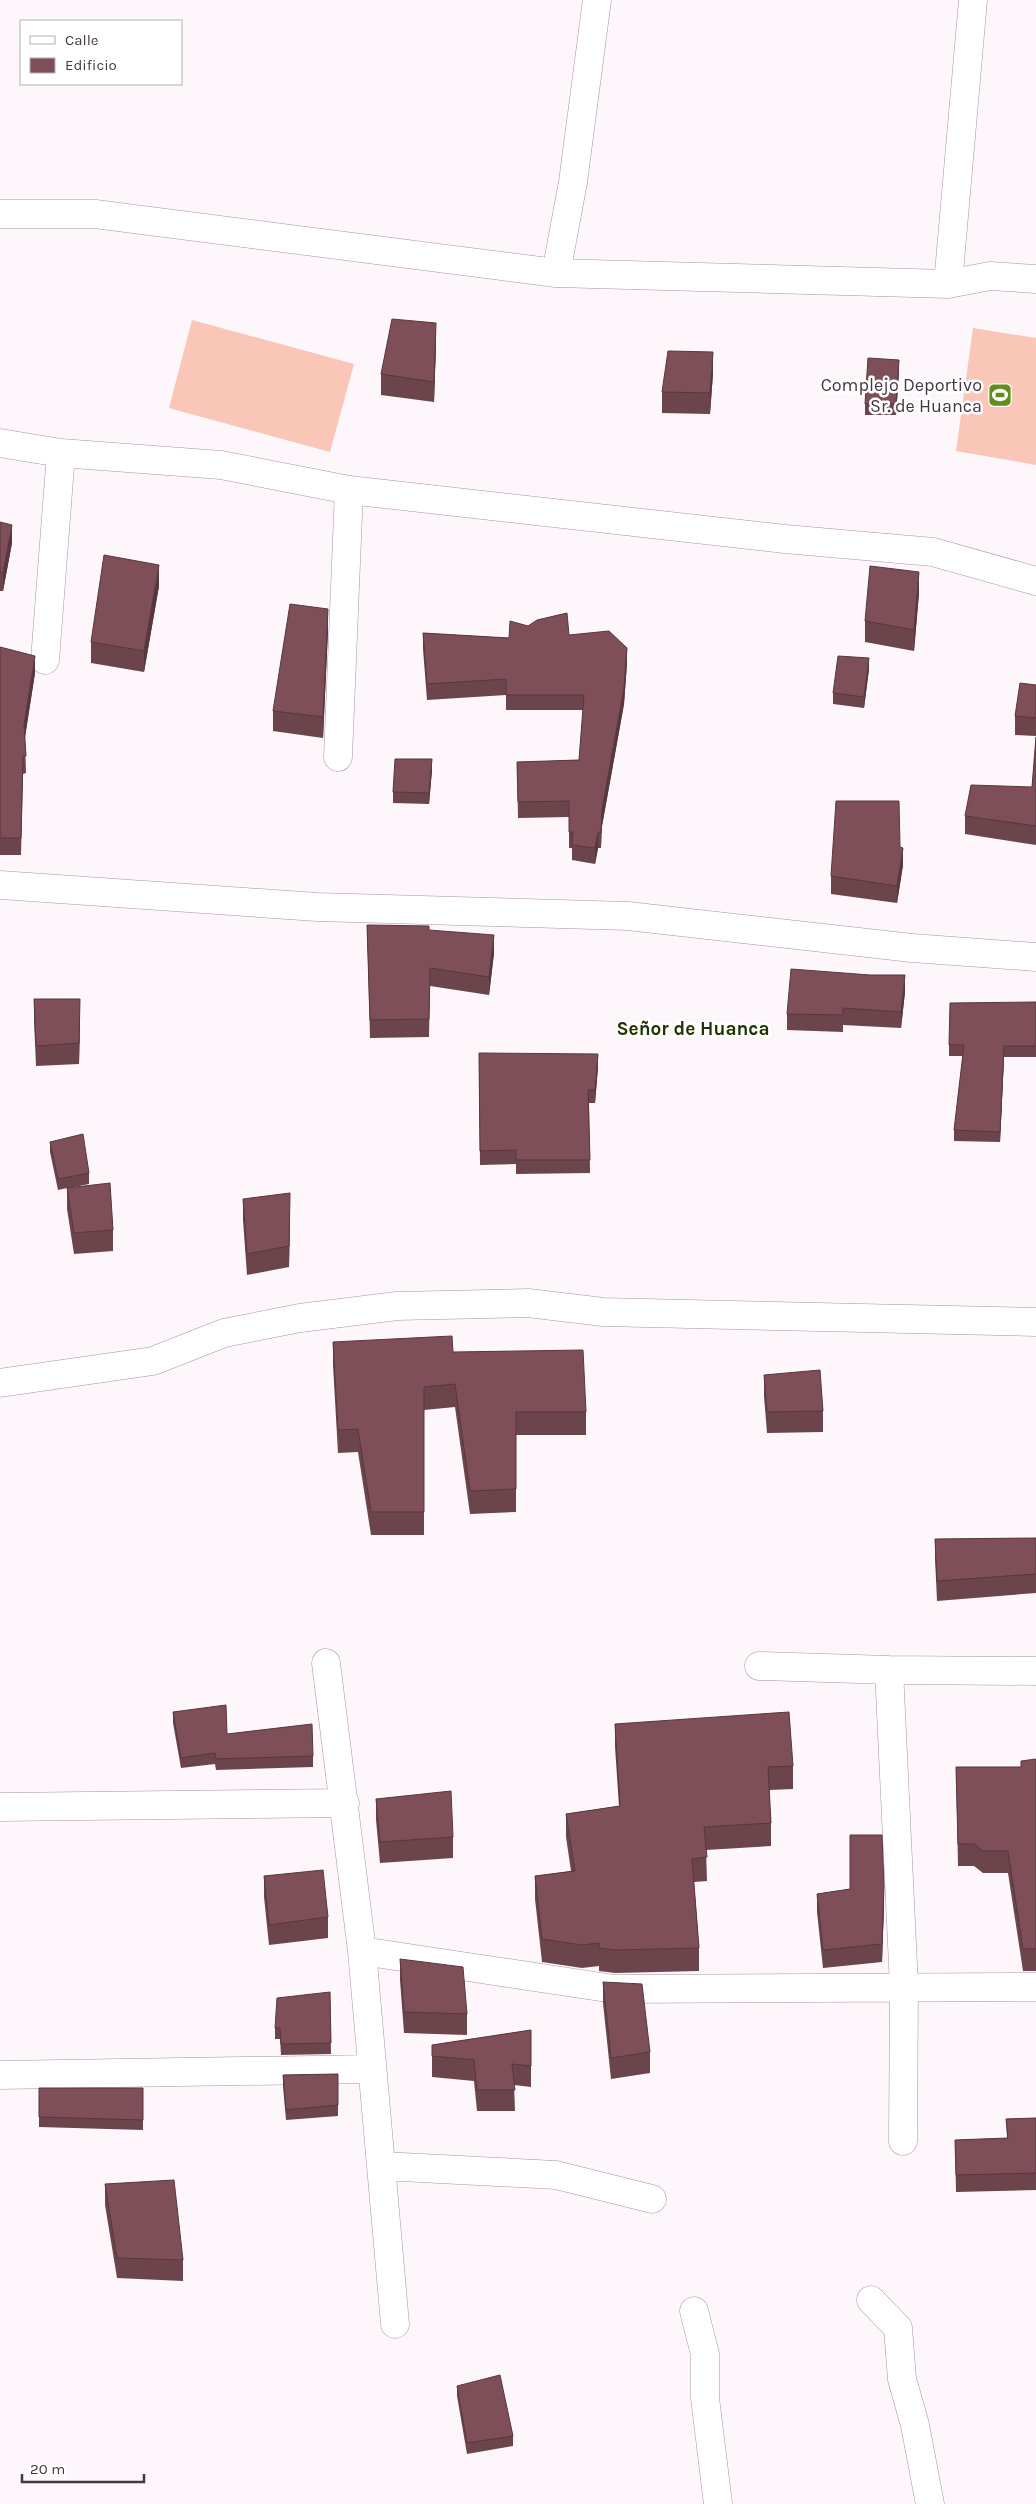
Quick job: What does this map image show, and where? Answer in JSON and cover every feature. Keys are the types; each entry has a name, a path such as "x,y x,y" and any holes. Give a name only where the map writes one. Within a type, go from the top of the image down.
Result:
{"street":[{"path":"556,273 573,182 597,0"},
{"path":"948,284 973,0"},
{"path":"0,214 95,214 556,273 948,284 990,276 1036,279"},
{"path":"0,444 61,453 221,465 349,490 785,539 933,552 1036,581"},
{"path":"45,660 61,453"},
{"path":"338,757 349,490"},
{"path":"0,884 317,907 628,916 912,948 1036,958"},
{"path":"0,1382 153,1361 224,1333 300,1318 397,1306 528,1303 603,1312 1036,1322"},
{"path":"326,1663 362,1951 396,2324"},
{"path":"759,1666 889,1670 1036,1671"},
{"path":"889,1670 904,1986 904,2142"},
{"path":"0,1807 344,1803"},
{"path":"362,1951 614,1989 904,1986 1036,1987"},
{"path":"0,2076 372,2069"},
{"path":"382,2166 556,2175 652,2198"},
{"path":"871,2300 898,2328 902,2379 915,2425 930,2504"},
{"path":"694,2311 705,2354 705,2398 718,2504"}],"shaded area":[{"path":"192,320 354,364 330,452 169,408"},
{"name":"Complejo Deportivo Sr. de Huanca","path":"973,328 1036,338 1036,465 956,451"}],"building":[{"path":"392,319 436,323 434,382 381,374"},
{"path":"668,351 713,352 710,393 662,392"},
{"path":"868,358 899,360 896,404 865,404"},
{"path":"0,522 12,525 3,573 0,572"},
{"path":"104,555 159,565 144,651 91,642"},
{"path":"870,566 919,572 914,630 865,621"},
{"path":"290,604 328,609 323,717 273,711"},
{"path":"567,613 569,635 609,631 627,648 624,688 602,810 601,833 598,832 595,848 572,845 573,832 569,832 569,801 518,802 517,762 579,760 584,695 506,695 506,679 427,684 423,633 509,638 510,621 528,626 537,620"},
{"path":"0,647 35,656 24,725 26,756 23,756 21,838 0,838"},
{"path":"838,656 869,658 864,697 833,693"},
{"path":"1020,683 1036,685 1036,718 1015,716"},
{"path":"1036,737 1036,826 965,816 971,785 1032,787"},
{"path":"395,759 432,759 429,793 393,792"},
{"path":"836,801 899,801 900,847 903,848 897,886 831,876"},
{"path":"367,925 429,926 429,930 494,935 489,977 430,968 429,1019 370,1020"},
{"path":"791,969 870,975 905,975 901,1012 843,1008 843,1015 787,1014"},
{"path":"34,999 80,999 79,1043 36,1046"},
{"path":"1036,1002 1036,1046 1004,1046 1000,1132 954,1130 964,1045 949,1045 950,1003"},
{"path":"479,1053 598,1054 595,1090 588,1090 590,1160 516,1160 516,1150 480,1151"},
{"path":"83,1134 89,1173 58,1179 50,1142"},
{"path":"110,1183 113,1230 74,1233 67,1188"},
{"path":"290,1193 289,1246 247,1254 243,1199"},
{"path":"452,1336 453,1352 583,1350 586,1412 516,1412 516,1489 470,1491 455,1384 424,1387 424,1512 371,1512 358,1429 338,1430 333,1342"},
{"path":"820,1370 823,1411 767,1412 764,1375"},
{"path":"1036,1538 1036,1574 937,1581 935,1539"},
{"path":"226,1705 227,1734 312,1724 313,1756 216,1759 215,1753 181,1758 173,1712"},
{"path":"789,1712 793,1766 768,1767 771,1823 704,1827 707,1857 692,1859 699,1948 615,1950 599,1948 599,1943 582,1945 542,1939 535,1876 575,1871 566,1814 620,1806 615,1724"},
{"path":"1036,1759 1036,1949 1023,1949 1008,1851 983,1851 974,1844 958,1844 956,1767 1021,1767 1021,1761"},
{"path":"451,1791 453,1837 380,1842 376,1799"},
{"path":"850,1835 882,1835 884,1886 882,1944 823,1950 817,1894 850,1889"},
{"path":"323,1870 328,1917 269,1925 264,1876"},
{"path":"400,1959 463,1967 467,2014 404,2012"},
{"path":"603,1982 642,1984 650,2052 611,2058"},
{"path":"330,1992 331,2043 281,2044 280,2028 275,2028 277,1998"},
{"path":"531,2030 531,2066 512,2064 515,2090 477,2090 474,2060 432,2056 432,2045"},
{"path":"338,2074 338,2105 286,2110 283,2075"},
{"path":"39,2088 143,2088 143,2120 39,2117"},
{"path":"1036,2118 1036,2173 956,2175 955,2140 1008,2138 1006,2119"},
{"path":"174,2180 183,2260 117,2258 105,2184"},
{"path":"500,2375 513,2436 467,2443 457,2386"}],"place":[{"name":"Complejo Deportivo Sr. de Huanca","path":"1000,395"}],"district":[{"name":"Señor de Huanca","path":"693,1029"}]}
